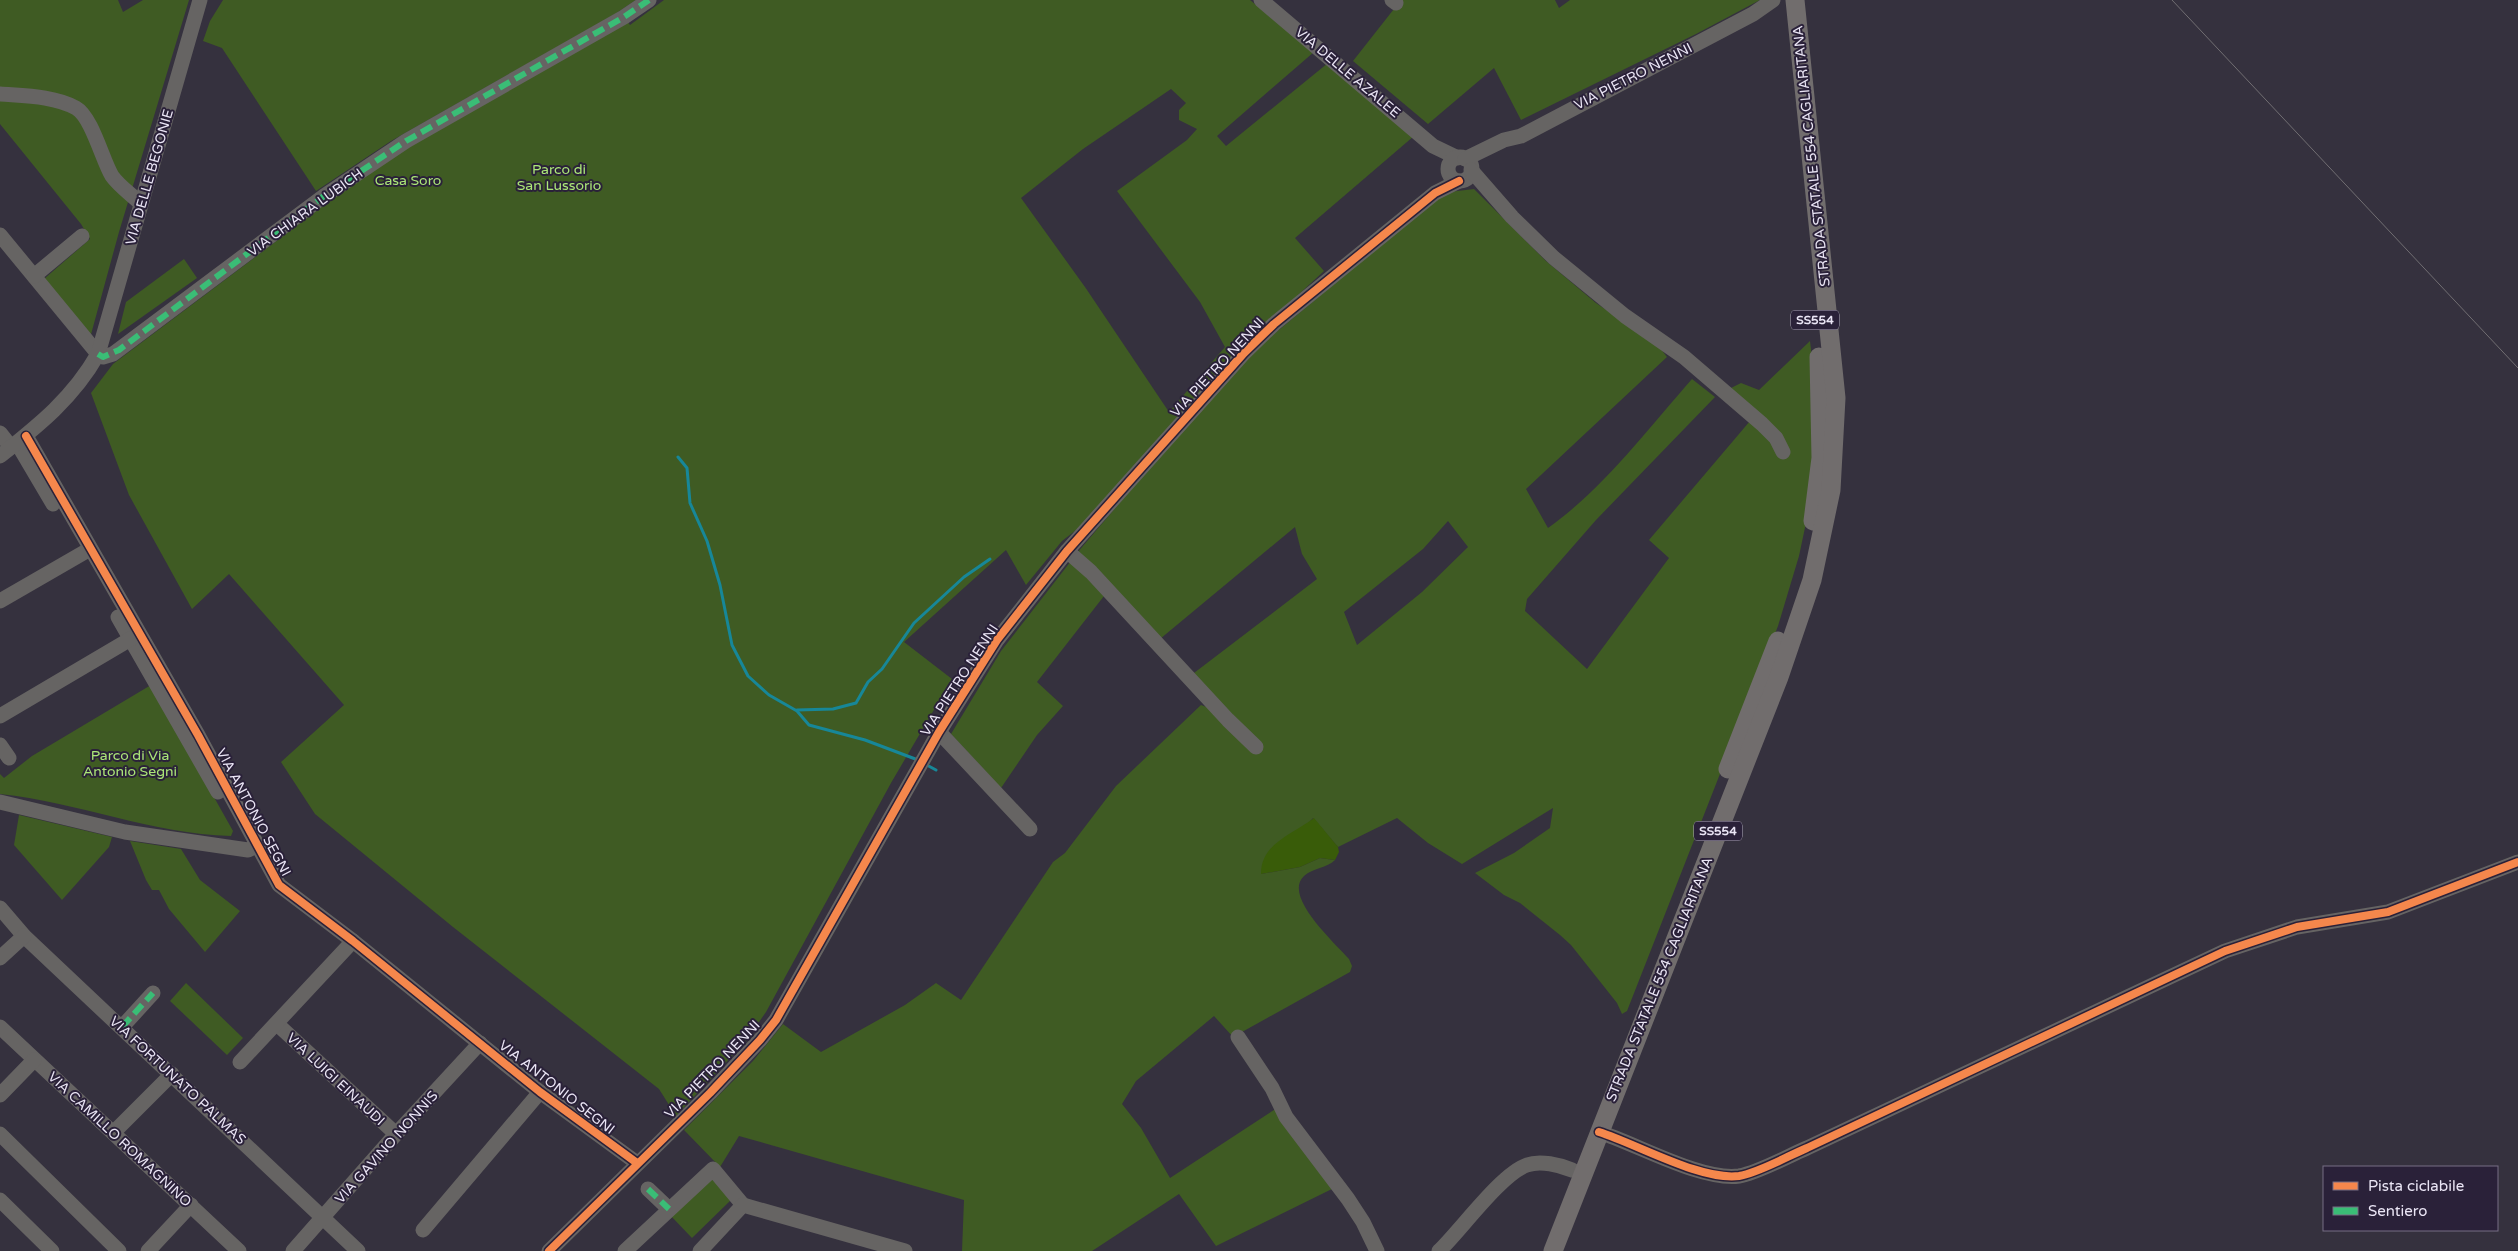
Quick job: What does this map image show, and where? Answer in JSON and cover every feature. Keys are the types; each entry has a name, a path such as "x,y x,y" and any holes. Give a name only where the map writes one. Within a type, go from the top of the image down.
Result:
{"main road":[{"name":"STRADA STATALE 554 CAGLIARITANA","path":"1541,1251 1780,636 1810,535 1820,475 1822,397 1782,0"},
{"name":"STRADA STATALE 554 CAGLIARITANA","path":"1553,1251 1779,677 1812,580 1831,490 1836,398 1795,0"}],"street":[{"name":"VIA DELLE BEGONIE","path":"13,446 74,392 98,354 200,0"},
{"name":"VIA CHIARA LUBICH","path":"98,354 103,357 119,350 324,196 406,141 624,17 649,0"},
{"name":"VIA DELLE AZALEE","path":"1261,0 1494,196 1554,258 1625,316 1684,357 1762,424 1776,438 1783,452"},
{"name":"VIA PIETRO NENNI","path":"550,1251 636,1163 710,1093 760,1040 776,1020 939,732 997,640 1067,551 1244,353 1274,324 1490,147 1521,136 1753,14 1773,0"},
{"path":"0,94 33,97 62,103 78,109 101,146 112,176 140,203"},
{"path":"0,235 98,354"},
{"path":"34,276 82,236"},
{"name":"VIA ANTONIO SEGNI","path":"0,433 13,446 86,551 135,636 212,760 249,826 256,846 279,886 353,941 540,1092 636,1163"},
{"path":"0,601 86,551"},
{"path":"1067,551 1092,572 1228,720 1256,747"},
{"path":"0,716 135,636"},
{"path":"939,732 1030,829"},
{"path":"0,744 9,758"},
{"path":"0,802 126,832 248,850 256,846"},
{"path":"1599,1132 1697,1170 1724,1176 1740,1176 1807,1148 2225,951 2297,928 2388,912 2518,862"},
{"name":"VIA FORTUNATO PALMAS","path":"0,908 24,936 358,1251"},
{"path":"0,958 24,936"},
{"name":"VIA LUIGI EINAUDI","path":"240,1062 353,941"},
{"path":"122,1027 153,993"},
{"name":"VIA LUIGI EINAUDI","path":"277,1024 396,1134"},
{"name":"VIA CAMILLO ROMAGNINO","path":"0,1027 239,1251"},
{"path":"1238,1036 1272,1088 1286,1117 1353,1206 1376,1251"},
{"name":"VIA GAVINO NONNIS","path":"293,1251 396,1134 480,1043"},
{"path":"0,1095 34,1060"},
{"path":"114,1132 172,1074"},
{"name":"VIA ANTONIO SEGNI","path":"423,1230 540,1092"},
{"path":"2,1142 119,1251"},
{"path":"1440,1251 1495,1191 1513,1174 1528,1164 1560,1165 1572,1170"},
{"path":"625,1251 712,1169 743,1205 905,1251"},
{"path":"648,1189 669,1209"},
{"path":"0,1200 52,1251"},
{"path":"148,1251 191,1205"},
{"path":"700,1251 743,1205"}],"green space":[{"path":"0,0 118,0 123,12 143,0 189,0 119,232 90,338 44,279 90,239 81,224 0,124"},
{"path":"223,0 636,0 615,14 391,141 316,191 222,48 203,41 210,21"},
{"path":"664,0 1250,0 1314,52 1217,136 1226,146 1328,63 1414,136 1295,238 1324,271 1232,356 1080,527 1062,541 1026,585 1006,550 904,642 952,679 891,783 766,1012 745,1042 676,1116 659,1089 453,927 315,814 281,762 344,705 229,574 192,609 129,495 91,393 113,364 420,133 624,17 630,25","holes":["1171,89 1186,103 1179,110 1179,120 1197,129 1187,140 1117,191 1200,302 1225,347 1169,412 1085,287 1021,198 1083,149"]},
{"path":"1401,0 1555,0 1559,8 1570,0 1760,0 1696,34 1521,120 1494,68 1428,124 1353,61"},
{"path":"1474,189 1546,261 1596,303 1657,344 1667,357 1526,489 1548,528 1588,495 1606,477 1692,379 1715,397 1596,520 1527,599 1525,611 1587,669 1669,558 1649,540 1750,421 1766,435 1781,455 1789,457 1785,443 1729,389 1741,383 1759,390 1810,341 1817,400 1810,504 1799,556 1778,626 1627,1011 1622,1014 1617,1003 1571,945 1560,935 1520,903 1504,895 1475,873 1514,853 1550,828 1553,808 1462,864 1428,843 1397,818 1338,847 1313,818 1261,874 1300,867 1320,858 1335,860 1304,876 1299,885 1300,895 1313,919 1349,959 1352,966 1350,972 1233,1037 1214,1016 1136,1081 1122,1104 1141,1128 1170,1178 1277,1108 1334,1188 1216,1246 1179,1194 1092,1251 962,1251 964,1200 739,1136 720,1167 684,1130 753,1061 783,1024 821,1052 905,1005 936,983 961,1000 1053,862 1065,853 1116,786 1201,705 1209,708 1223,719 1225,727 1253,749 1194,673 1317,579 1302,554 1295,527 1160,639 1077,553 1202,406 1268,339 1438,198 1449,192","holes":["1448,521 1468,547 1422,592 1357,645 1344,612 1423,549"]},
{"path":"184,259 197,278 118,334 126,302"},
{"path":"1071,561 1104,596 1037,682 1063,706 1037,735 1001,788 951,734 1001,651"},
{"name":"Parco di Via Antonio Segni","path":"151,685 233,831 231,836 173,830 58,804 0,794 0,774 4,778 32,756"},
{"path":"19,815 112,837 109,847 62,900 14,845"},
{"path":"1314,818 1338,847 1339,852 1335,860 1320,858 1300,867 1261,874 1262,863 1272,847"},
{"path":"130,841 181,849 200,880 240,911 205,952 169,909 159,890 152,890"},
{"path":"186,983 243,1038 227,1055 170,1001"},
{"path":"711,1176 732,1199 692,1238 670,1215"}],"waterway":[{"path":"678,457 687,468 690,503 707,541 720,585 732,645 748,676 769,695 797,711 809,725 865,740 918,760"},
{"path":"797,710 833,709 856,703 868,682 882,669 914,623 964,577 990,559"},
{"path":"925,764 936,770"}],"tram line":[{"path":"2172,0 2518,368"}],"marked path":[{"path":"98,354 103,357 119,350 324,196 406,141 624,17 649,0"},
{"path":"122,1027 153,993"},
{"path":"648,1189 669,1209"}],"cycle path":[{"path":"549,1251 710,1093 760,1040 776,1020 939,732 997,640 1067,551 1244,353 1274,324 1435,193 1459,181"},
{"path":"26,436 198,735 279,885 353,941 540,1092 637,1163"},
{"path":"1599,1132 1706,1173 1724,1176 1747,1174 1773,1164 2225,951 2297,927 2388,912 2518,862"}],"park label":[{"name":"Parco di San Lussorio","path":"559,177"},
{"name":"Casa Soro","path":"408,180"}]}
